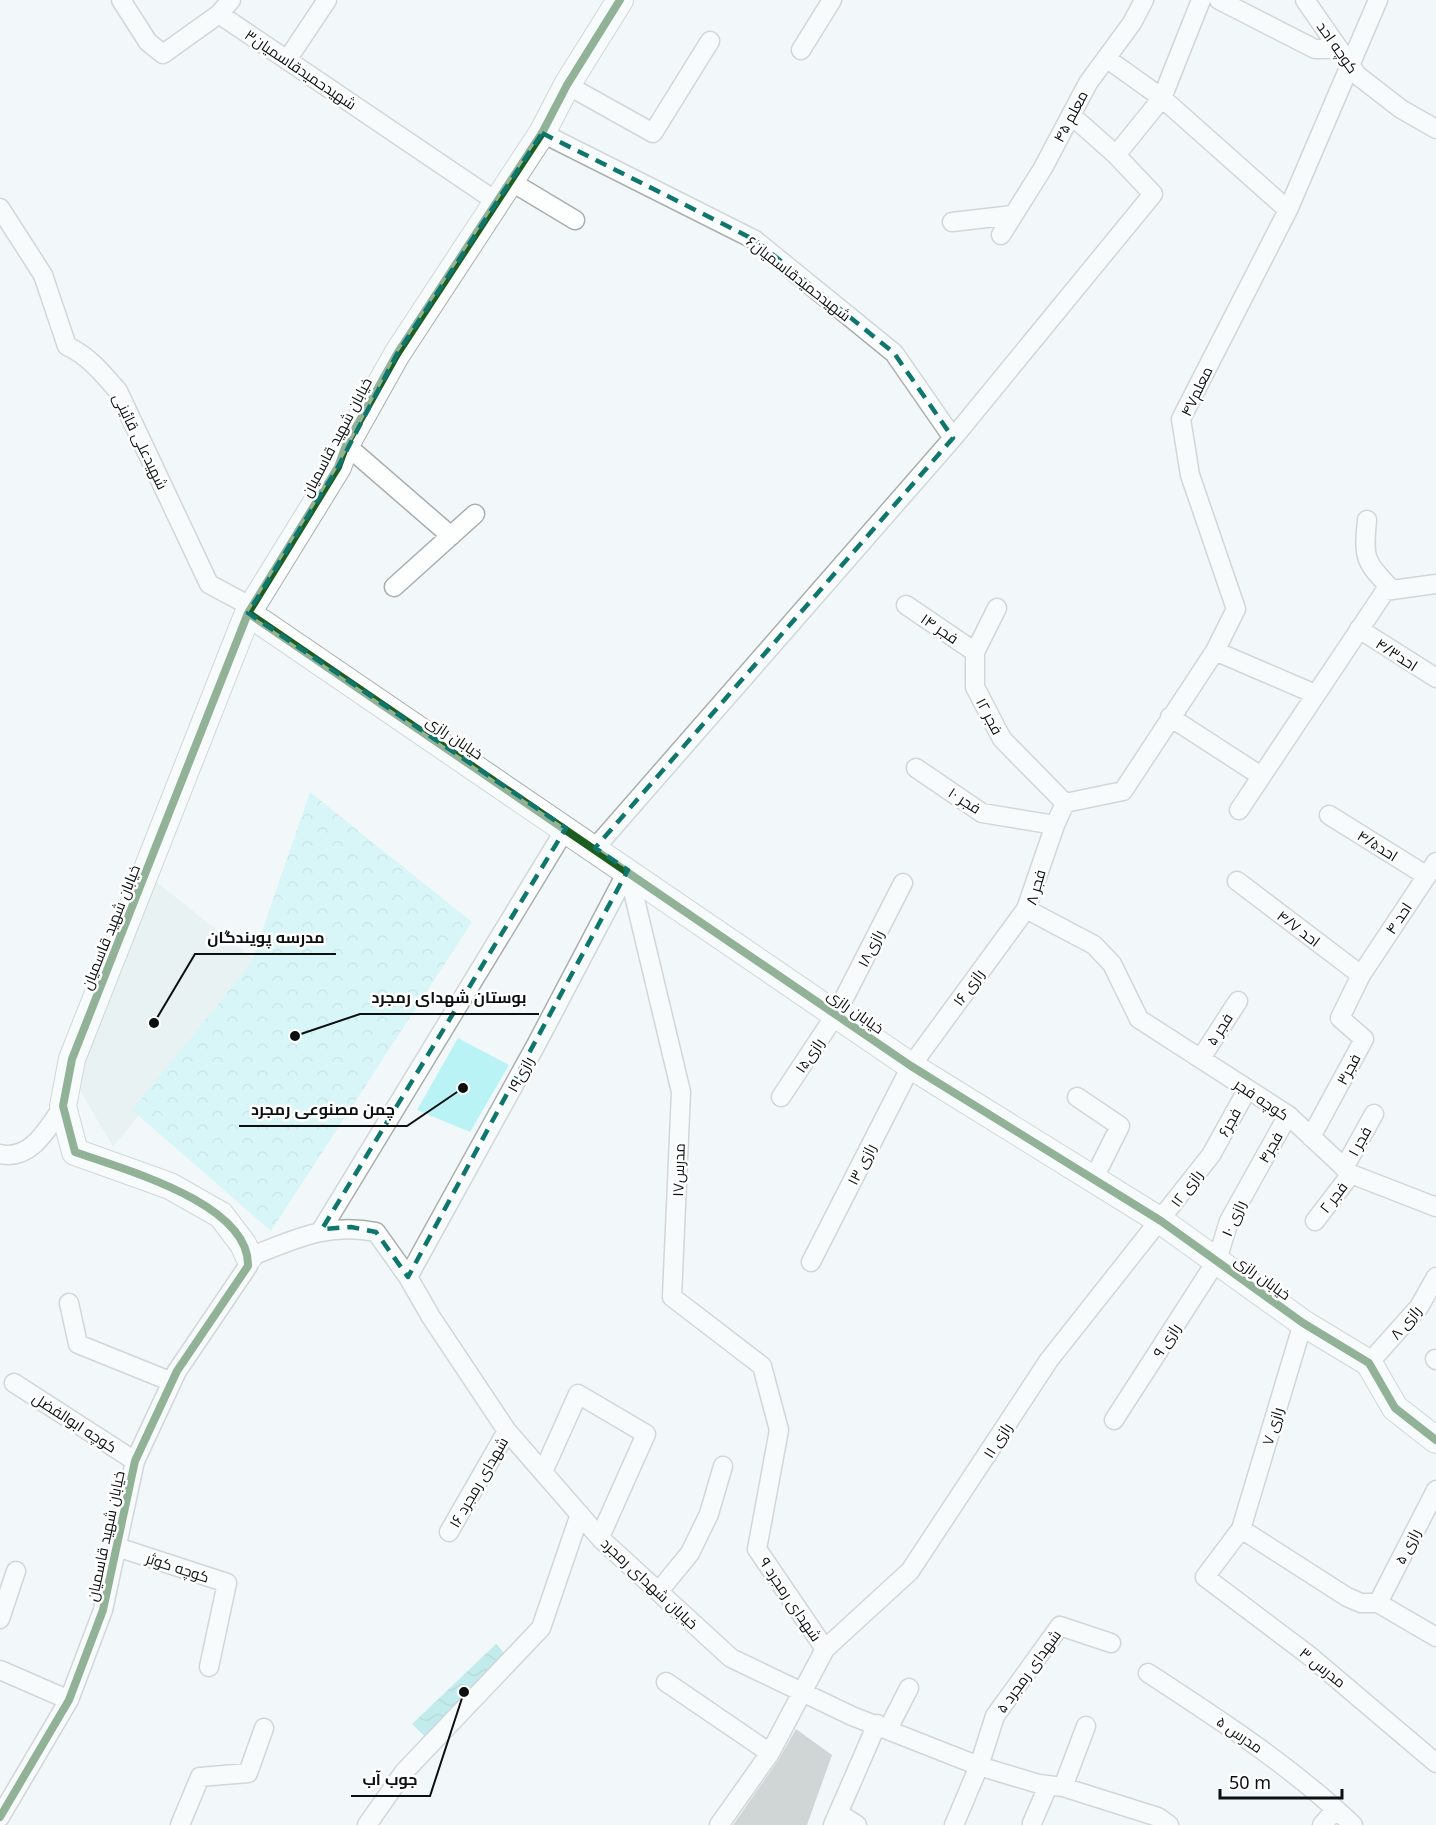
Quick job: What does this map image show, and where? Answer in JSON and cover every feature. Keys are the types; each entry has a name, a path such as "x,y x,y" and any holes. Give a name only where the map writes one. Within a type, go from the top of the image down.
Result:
{"street":[{"name":"شهیدحمیدقاسمیان۳","path":"121,0 148,42 163,54 225,7 287,60 503,192 575,220"},
{"path":"287,60 327,0"},
{"name":"خیابان شهید قاسمیان","path":"0,1817 69,1700 103,1610 135,1461 172,1382 248,1266 249,1257 243,1244 221,1215 170,1186 75,1152 63,1106 72,1059 250,610 338,467 346,445 397,354 542,133 567,85 620,0"},
{"path":"801,50 832,0"},
{"name":"معلم ۴۵","path":"1001,235 1088,83 1132,23 1144,0"},
{"path":"1116,155 1162,98 1201,0"},
{"path":"1219,0 1315,49 1339,49"},
{"name":"کوچه احد","path":"1305,0 1357,75 1401,109 1436,129"},
{"name":"معلم۴۷","path":"1065,804 1123,791 1215,651 1236,609 1190,475 1181,419 1288,210 1378,0"},
{"path":"1301,42 1317,18"},
{"path":"567,85 653,133 710,41"},
{"path":"1106,58 1162,98 1288,210"},
{"path":"595,848 953,438 1153,194 1116,155 1071,115"},
{"name":"شهیدحمیدقاسمیان۶","path":"542,133 755,240 894,353 953,438"},
{"name":"شهیدعلی قائینی","path":"0,207 43,275 67,346 78,351 99,369 118,391 209,584 250,610"},
{"path":"952,222 1013,215"},
{"path":"346,445 451,536"},
{"path":"394,587 475,514"},
{"path":"1367,520 1364,552 1371,568 1392,590"},
{"path":"1239,810 1385,591 1436,584"},
{"name":"فجر ۱۴","path":"906,605 975,651"},
{"name":"فجر ۱۲","path":"997,608 975,651 975,687 1002,739 1065,804"},
{"name":"خیابان رازی","path":"250,610 911,1066 1161,1221 1303,1323 1369,1363 1395,1408 1436,1440"},
{"name":"احد۴/۳","path":"1359,629 1436,678"},
{"path":"1215,651 1315,694"},
{"path":"1170,717 1261,776"},
{"name":"فجر ۱۰","path":"916,768 982,813 1055,825"},
{"name":"فجر ۸","path":"1065,804 1055,825 1026,909 1095,945 1112,964"},
{"name":"احد۴/۵","path":"1329,815 1431,869"},
{"path":"322,1229 566,828"},
{"name":"احد ۴","path":"1361,975 1431,869"},
{"name":"رازی۱۹","path":"408,1277 536,1045 628,870"},
{"name":"مدرس۱۷","path":"628,870 681,1092 672,1297 762,1366 779,1430"},
{"name":"احد ۴/۷","path":"1237,881 1361,975"},
{"name":"رازی۱۸","path":"836,1014 903,883"},
{"name":"رازی ۱۶","path":"911,1066 1026,909"},
{"name":"کوچه فجر","path":"1112,964 1139,1019 1288,1115 1347,1171 1436,1207"},
{"name":"فجر۳","path":"1311,1137 1364,1039 1340,1018 1361,975"},
{"name":"فجر ۵","path":"1201,1058 1238,1001"},
{"name":"رازی۱۵","path":"781,1097 836,1014"},
{"name":"رازی ۱۳","path":"811,1262 911,1066"},
{"name":"فجر۶","path":"1211,1155 1247,1090"},
{"path":"1077,1097 1120,1126 1094,1178"},
{"path":"0,1154 8,1156 36,1145 63,1106"},
{"name":"فجر ۱","path":"1347,1171 1374,1114"},
{"name":"فجر۴","path":"1252,1178 1288,1115"},
{"name":"رازی ۱۲","path":"1161,1221 1211,1155"},
{"name":"فجر ۲","path":"1315,1221 1347,1171"},
{"name":"رازی ۱۰","path":"1217,1260 1229,1221 1252,1178"},
{"name":"رازی ۱۱","path":"825,1649 910,1571 1049,1360 1161,1221"},
{"name":"خیابان شهدای رمجرد","path":"249,1257 322,1229 351,1227 376,1232 408,1277 431,1317 507,1431 600,1537 731,1658 802,1693 979,1766 1055,1786 1120,1817 1158,1817 1169,1825"},
{"name":"رازی ۹","path":"1114,1420 1217,1260"},
{"name":"رازی ۸","path":"1369,1363 1419,1307 1436,1277"},
{"path":"69,1302 78,1344 172,1382"},
{"name":"رازی ۷","path":"1241,1529 1303,1323"},
{"name":"کوچه ابوالفضل","path":"14,1383 135,1461"},
{"path":"543,1472 578,1394 646,1434 600,1537"},
{"name":"شهدای رمجرد ۹","path":"719,1825 770,1753 825,1649 757,1549 779,1430"},
{"name":"شهدای رمجرد ۱۶","path":"449,1532 507,1431"},
{"path":"658,1591 690,1553 709,1514 723,1466"},
{"name":"رازی ۵","path":"1378,1603 1436,1490"},
{"path":"367,1825 404,1772 541,1628 580,1515"},
{"path":"1241,1529 1347,1597 1361,1603 1378,1603 1436,1637"},
{"name":"مدرس ۳","path":"1241,1529 1205,1577 1311,1657 1436,1763"},
{"name":"کوچه کوثر","path":"117,1546 227,1583 209,1667"},
{"path":"0,1619 16,1571"},
{"name":"شهدای رمجرد ۵","path":"979,1766 995,1716 1060,1626 1111,1643"},
{"path":"0,1670 69,1700"},
{"name":"مدرس ۵","path":"1148,1673 1249,1739 1353,1825"},
{"path":"666,1682 770,1753"},
{"path":"857,1825 835,1819 882,1727 909,1688"},
{"path":"1032,1823 1055,1786 1086,1726"},
{"path":"180,1825 200,1777 248,1773 264,1728"},
{"path":"954,1825 979,1766"},
{"path":"1322,1825 1336,1809"}],"highlighted area":[{"path":"542,133 755,240 894,353 953,438 595,848 628,870 408,1277 376,1232 351,1227 322,1229 566,828 248,613 338,467 397,354"}],"shaded area":[{"path":"149,876 261,965 113,1147 75,1082"}],"green space":[{"path":"310,792 472,922 271,1231 132,1110 251,963"},
{"path":"458,1038 509,1065 470,1132 417,1110"}],"water":[{"path":"496,1644 511,1660 436,1747 412,1724"}],"building":[{"path":"796,1729 832,1755 807,1825 733,1825 779,1759"}],"cycle path":[{"path":"0,1817 69,1700 103,1610 135,1461 177,1371 248,1266 243,1244 228,1224 207,1207 151,1179 75,1152 63,1106 72,1059 248,613 338,467 346,445 397,354 542,133 567,85 620,0"},
{"path":"248,613 911,1066 1161,1221 1303,1323 1369,1363 1395,1408 1436,1440"}],"place":[{"name":"مدرسه پویندگان","path":"154,1023"},
{"name":"بوستان شهدای رمجرد","path":"295,1036"},
{"name":"چمن مصنوعی رمجرد","path":"463,1088"},
{"name":"جوب آب","path":"464,1692"}]}
